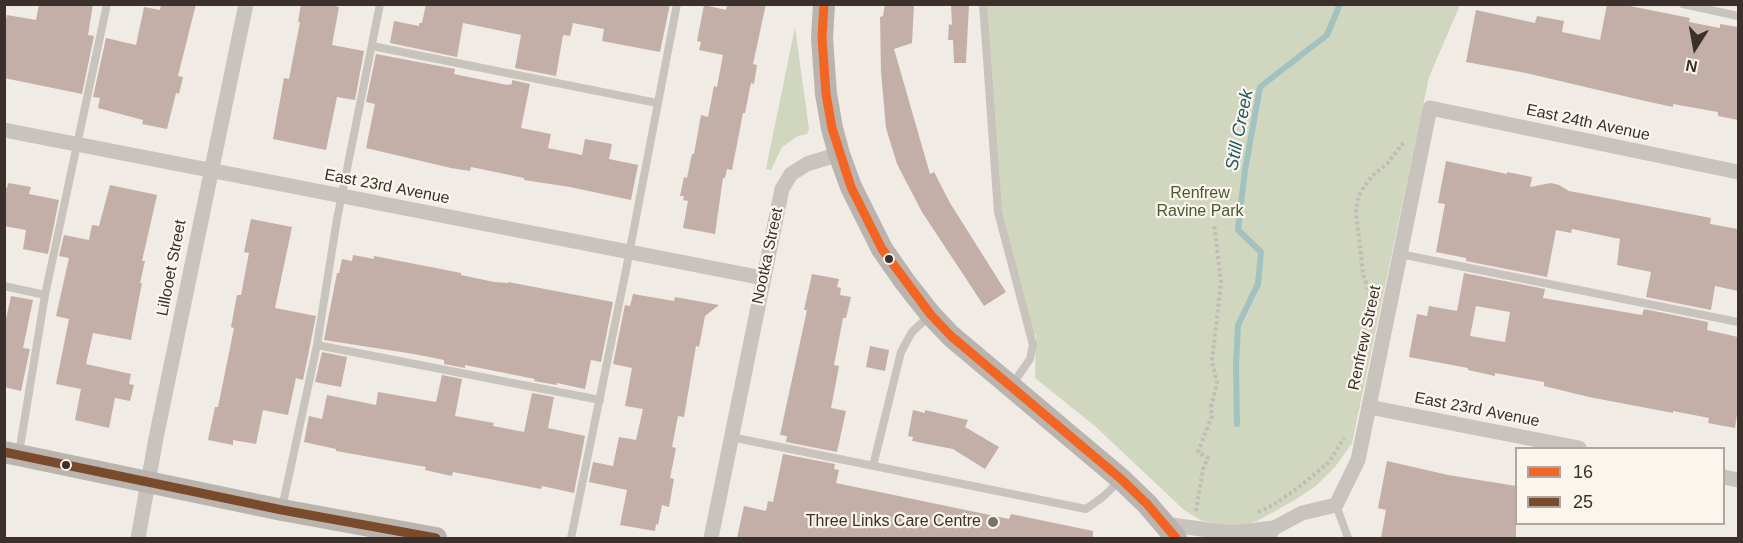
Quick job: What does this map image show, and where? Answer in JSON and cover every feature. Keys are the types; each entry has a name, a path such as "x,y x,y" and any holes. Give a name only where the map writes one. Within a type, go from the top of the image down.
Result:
{"street":[{"name":"Lillooet Street","path":"138,538 155,443 246,4"},
{"path":"824,4 822,38 826,94 839,154 851,187 882,249 931,315 958,342 1121,478 1170,531 1270,533 1302,513 1336,505"},
{"name":"Renfrew Street","path":"1336,505 1358,460 1430,108"},
{"name":"East 24th Avenue","path":"1430,108 1738,172"},
{"name":"East 23rd Avenue","path":"4,130 764,278"},
{"name":"Nootka Street","path":"711,538 782,189 791,174 807,164 839,154"},
{"name":"East 23rd Avenue","path":"1369,407 1574,447"},
{"path":"11,454 282,510 436,538"}],"lane":[{"path":"11,454 107,4"},
{"path":"282,510 317,345 342,197 380,4"},
{"path":"571,538 677,4"},
{"path":"983,4 998,212 1033,345 1030,359 1010,387"},
{"path":"1683,4 1738,16"},
{"path":"372,46 657,103"},
{"path":"1400,254 1738,321"},
{"path":"4,286 45,295"},
{"path":"873,466 901,352 912,332 931,315"},
{"path":"317,345 600,400"},
{"path":"731,437 1086,509 1104,496 1121,478"},
{"path":"1336,505 1348,538"}],"path":[{"path":"1370,312 1370,295 1362,274 1357,202 1361,191 1373,175 1387,164 1406,140 1424,136"},
{"path":"1196,512 1203,469 1208,458 1198,452 1212,416 1211,407 1217,383 1212,361 1221,282 1214,224"},
{"path":"1254,513 1273,505 1329,462 1347,434"}],"green space":[{"name":"Renfrew Ravine Park","path":"983,5 1460,5 1429,77 1352,443 1335,467 1317,485 1295,500 1257,521 1241,526 1228,526 1200,520 1184,510 1096,427 1035,378 1036,334 1030,335 998,212"},
{"path":"795,27 809,129 807,134 798,136 782,147 771,170 766,169"}],"building":[{"path":"39,4 93,4 88,35 94,36 82,94 4,78 4,29 7,15 36,20"},
{"path":"161,4 196,4 178,76 183,77 179,94 176,93 167,129 142,124 143,120 98,108 100,98 93,97 106,38 136,45 144,7 160,10"},
{"path":"301,4 327,4 339,7 332,45 364,51 355,100 337,97 326,150 273,139 284,78 289,79 300,22 298,22"},
{"path":"426,4 670,4 660,52 602,41 604,29 573,23 570,36 563,35 556,76 515,68 521,35 463,23 457,57 390,43 394,21 419,26 419,23 422,23"},
{"path":"727,4 766,4 753,64 757,65 754,84 751,83 745,113 743,113 732,170 727,169 725,178 723,178 715,234 683,228 688,201 683,200 684,196 680,196 684,177 687,178 692,154 694,154 701,115 708,117 723,55 699,50 701,42 697,41 704,5 726,10"},
{"path":"885,4 914,4 912,43 894,49 930,174 934,172 950,203 1006,292 984,306 922,212 897,164 886,128 881,71 880,17 883,16"},
{"path":"951,4 969,4 966,63 954,63 953,40 948,40 949,24 952,25"},
{"path":"1607,4 1630,4 1630,6 1690,18 1689,22 1720,28 1720,24 1738,27 1738,120 1718,116 1718,112 1673,104 1673,107 1526,73 1466,62 1476,10 1535,23 1537,16 1564,21 1562,32 1600,40"},
{"path":"376,54 455,69 454,74 507,85 512,84 512,80 530,84 521,128 551,134 548,148 582,155 585,139 612,144 609,159 638,165 631,200 524,180 524,178 471,167 470,171 451,168 366,148 375,104 366,102"},
{"path":"1446,161 1532,177 1530,187 1551,183 1569,191 1711,218 1710,224 1738,229 1738,291 1715,286 1711,310 1646,297 1651,272 1617,265 1620,239 1572,229 1571,233 1556,230 1547,277 1466,261 1466,258 1436,252 1445,204 1438,203"},
{"path":"8,183 31,187 29,194 59,200 48,254 23,249 26,230 4,226 4,187 7,188"},
{"path":"110,185 157,195 142,261 145,261 140,283 142,283 131,340 93,333 86,364 131,374 129,384 134,385 130,401 115,398 109,428 75,420 81,389 56,384 69,319 56,316 69,258 59,256 64,235 89,240 92,225 99,226"},
{"path":"251,219 292,227 275,308 316,316 303,380 296,378 288,415 263,410 256,444 233,440 233,445 208,440 215,407 218,407 234,328 231,327 237,295 241,295 249,253 244,252"},
{"path":"353,255 374,259 374,256 461,273 461,275 494,282 508,282 613,302 601,362 591,360 585,389 534,381 535,379 465,365 465,368 444,364 444,360 414,354 324,340 337,273 339,273 342,259 352,261"},
{"path":"1464,273 1545,289 1543,298 1642,315 1644,309 1708,322 1707,330 1738,337 1738,408 1735,428 1708,423 1709,418 1589,397 1544,386 1544,382 1495,373 1495,376 1468,370 1468,368 1409,357 1417,314 1427,316 1429,306 1457,311","holes":["1476,306 1510,312 1505,342 1470,336"]},
{"path":"812,274 839,279 837,287 841,288 840,295 851,297 846,318 843,318 834,365 839,366 831,408 846,411 837,452 786,442 787,436 780,435 807,310 804,310"},
{"path":"633,294 674,301 675,297 719,305 705,316 699,347 696,346 684,417 678,416 672,447 676,448 670,478 674,479 669,507 662,505 655,531 620,525 627,490 589,482 593,462 613,466 619,437 636,440 643,409 625,406 632,368 613,364 625,305 630,306"},
{"path":"11,296 33,300 23,348 30,349 21,391 4,387 4,328"},
{"path":"870,346 889,350 885,371 866,367"},
{"path":"322,352 347,357 341,387 315,382"},
{"path":"442,375 462,379 455,416 494,423 493,426 524,432 532,393 554,397 548,428 585,436 574,493 453,472 452,476 425,470 426,467 336,451 336,449 304,442 309,416 322,419 327,395 376,405 378,392 436,402"},
{"path":"913,410 925,413 925,410 968,420 965,427 999,447 985,469 953,449 912,441 913,437 908,436"},
{"path":"783,454 835,464 834,469 839,470 836,483 1009,519 1011,514 1093,531 1093,538 737,538 744,506 766,511 768,501 773,502"},
{"path":"1387,461 1448,475 1515,486 1516,538 1381,538 1386,510 1378,508"}],"waterway":[{"name":"Still Creek","path":"1237,424 1238,325 1258,284 1261,252 1238,230 1245,170 1260,87 1327,35 1340,4"}],"transit line":[{"name":"16","path":"824,4 822,38 826,94 832,128 851,187 882,249 931,315 951,336 1121,479 1147,504 1176,538"},
{"name":"25","path":"4,452 282,510 436,538"}],"place":[{"name":"Three Links Care Centre","path":"993,522"}]}
